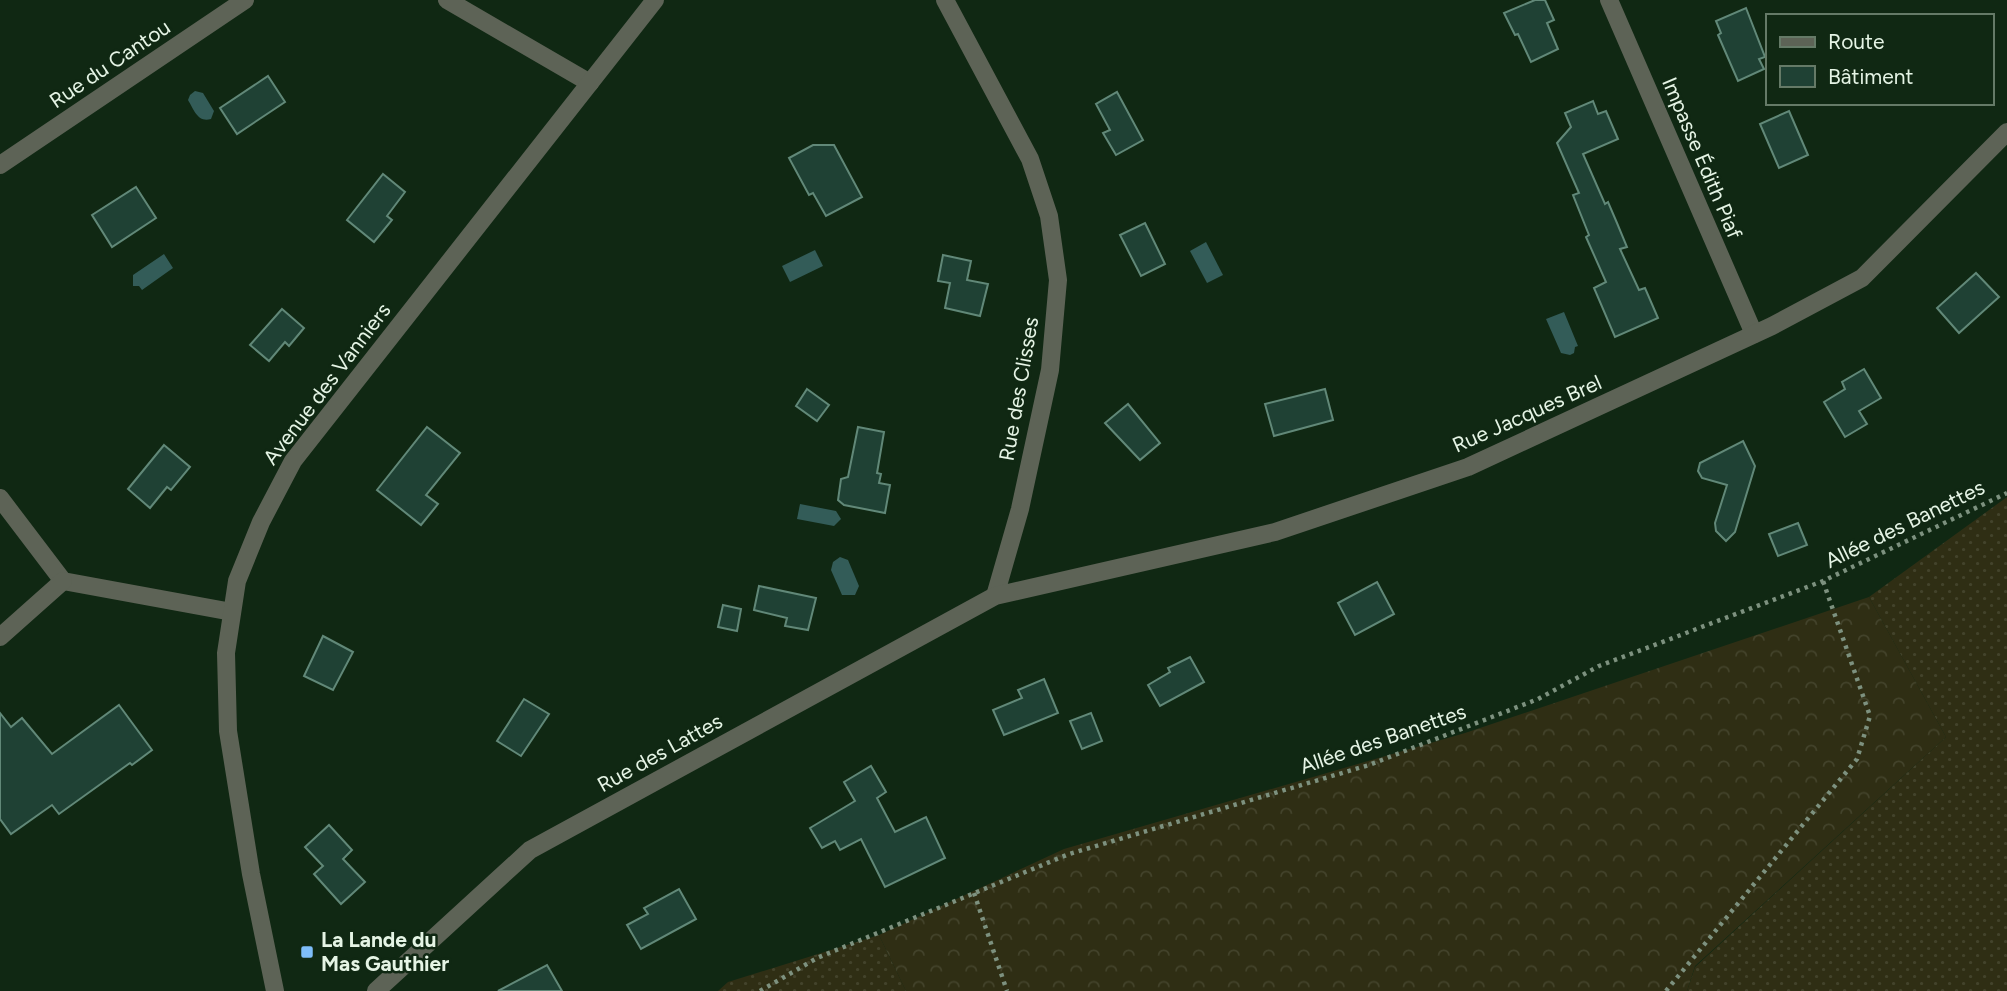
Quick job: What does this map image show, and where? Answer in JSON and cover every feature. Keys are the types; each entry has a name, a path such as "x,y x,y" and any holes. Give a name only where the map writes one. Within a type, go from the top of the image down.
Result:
{"street":[{"name":"Rue du Cantou","path":"0,165 245,0"},
{"path":"447,0 590,83"},
{"name":"Avenue des Vanniers","path":"275,991 251,874 228,731 226,653 237,581 261,522 293,461 655,0"},
{"name":"Rue des Clisses","path":"945,0 1030,159 1049,216 1058,280 1050,370 1020,509 995,596"},
{"name":"Impasse Édith Piaf","path":"1609,0 1754,334"},
{"name":"Rue Jacques Brel","path":"995,596 1275,532 1468,467 1754,334 1862,278 2007,132"},
{"path":"0,498 63,581 232,612"},
{"path":"0,637 63,581"},
{"name":"Rue des Lattes","path":"376,991 530,850 995,596"}],"path":[{"name":"Allée des Banettes","path":"760,991 817,958 1069,854 1369,765 1538,699 1599,666 1823,581 2007,493"},
{"path":"1666,991 1857,758 1870,716 1823,581"},
{"path":"974,893 1007,991"}],"green space":[{"path":"2007,497 2007,991 1687,991 1695,967 1946,737 1869,597"},
{"path":"1869,597 1946,737 1695,966 1687,991 906,991 879,935 1064,849 1465,733"},
{"path":"879,935 906,991 718,991 728,982"}],"water":[{"path":"195,91 203,93 214,111 211,119 203,119 192,108 188,100"},
{"path":"1206,242 1223,275 1207,283 1190,251"},
{"path":"815,250 823,266 790,282 782,266"},
{"path":"164,254 173,268 142,290 139,286 133,286 133,275"},
{"path":"1564,312 1578,346 1570,355 1561,353 1546,319"},
{"path":"800,504 836,511 841,519 834,526 797,519"},
{"path":"840,557 848,560 859,586 855,595 842,595 831,570 833,562"}],"building":[{"path":"1535,0 1545,0 1554,20 1547,23 1558,49 1531,62 1518,34 1515,35 1504,13"},
{"path":"1746,8 1765,57 1759,59 1764,69 1738,81 1718,35 1721,33 1716,21"},
{"path":"268,76 285,102 237,134 220,108"},
{"path":"1117,92 1143,140 1116,155 1103,133 1110,130 1096,104"},
{"path":"1593,101 1598,114 1606,111 1618,139 1583,154 1627,247 1620,249 1639,290 1645,288 1658,318 1615,337 1594,288 1606,282 1586,237 1589,235 1573,195 1579,193 1557,143 1571,127 1565,113"},
{"path":"1789,111 1808,155 1779,168 1760,124"},
{"path":"813,145 834,145 862,197 826,216 813,193 809,195 789,158"},
{"path":"383,174 405,192 387,216 392,220 374,242 347,220"},
{"path":"136,187 156,218 112,247 92,215"},
{"path":"1145,223 1165,264 1141,276 1120,235"},
{"path":"943,255 971,261 967,280 988,284 980,316 945,308 950,283 938,281"},
{"path":"1976,273 1999,297 1959,333 1937,308"},
{"path":"282,309 304,328 289,346 285,342 269,361 250,345"},
{"path":"1864,369 1881,398 1859,411 1867,424 1845,437 1824,402 1845,389 1842,382"},
{"path":"807,389 829,405 817,421 796,406"},
{"path":"1325,389 1333,420 1274,436 1265,404"},
{"path":"1128,404 1160,443 1140,460 1105,423"},
{"path":"427,427 460,453 426,495 438,504 421,525 377,490"},
{"path":"858,427 884,432 877,473 881,474 879,483 890,485 885,513 844,505 838,500 841,479 848,477"},
{"path":"1743,441 1755,466 1735,532 1726,541 1716,531 1715,523 1727,485 1702,478 1698,471 1700,463"},
{"path":"164,445 190,467 171,490 167,487 150,508 128,489"},
{"path":"1798,523 1807,545 1778,556 1769,534"},
{"path":"1377,582 1394,614 1355,635 1338,603"},
{"path":"759,586 816,598 808,630 785,626 787,618 754,610"},
{"path":"723,605 741,609 737,631 718,627"},
{"path":"323,636 353,652 333,690 304,676"},
{"path":"1190,657 1204,682 1160,706 1148,685 1170,672 1168,668"},
{"path":"1044,679 1058,713 1004,735 993,710 1022,698 1018,690"},
{"path":"524,699 549,714 521,756 497,741"},
{"path":"119,705 152,750 59,814 52,805 11,834 0,819 0,713 11,727 22,718 52,754"},
{"path":"1091,713 1102,741 1082,749 1070,721"},
{"path":"871,766 886,792 877,798 895,832 926,817 945,858 885,887 861,839 840,850 835,841 822,848 810,828 855,801 844,782"},
{"path":"329,825 352,850 343,859 365,882 341,904 314,874 323,866 305,847"},
{"path":"679,889 696,919 641,949 627,925 648,914 644,908"},
{"path":"547,965 562,991 498,991"}],"place":[{"name":"La Lande du Mas Gauthier","path":"307,952"}]}
